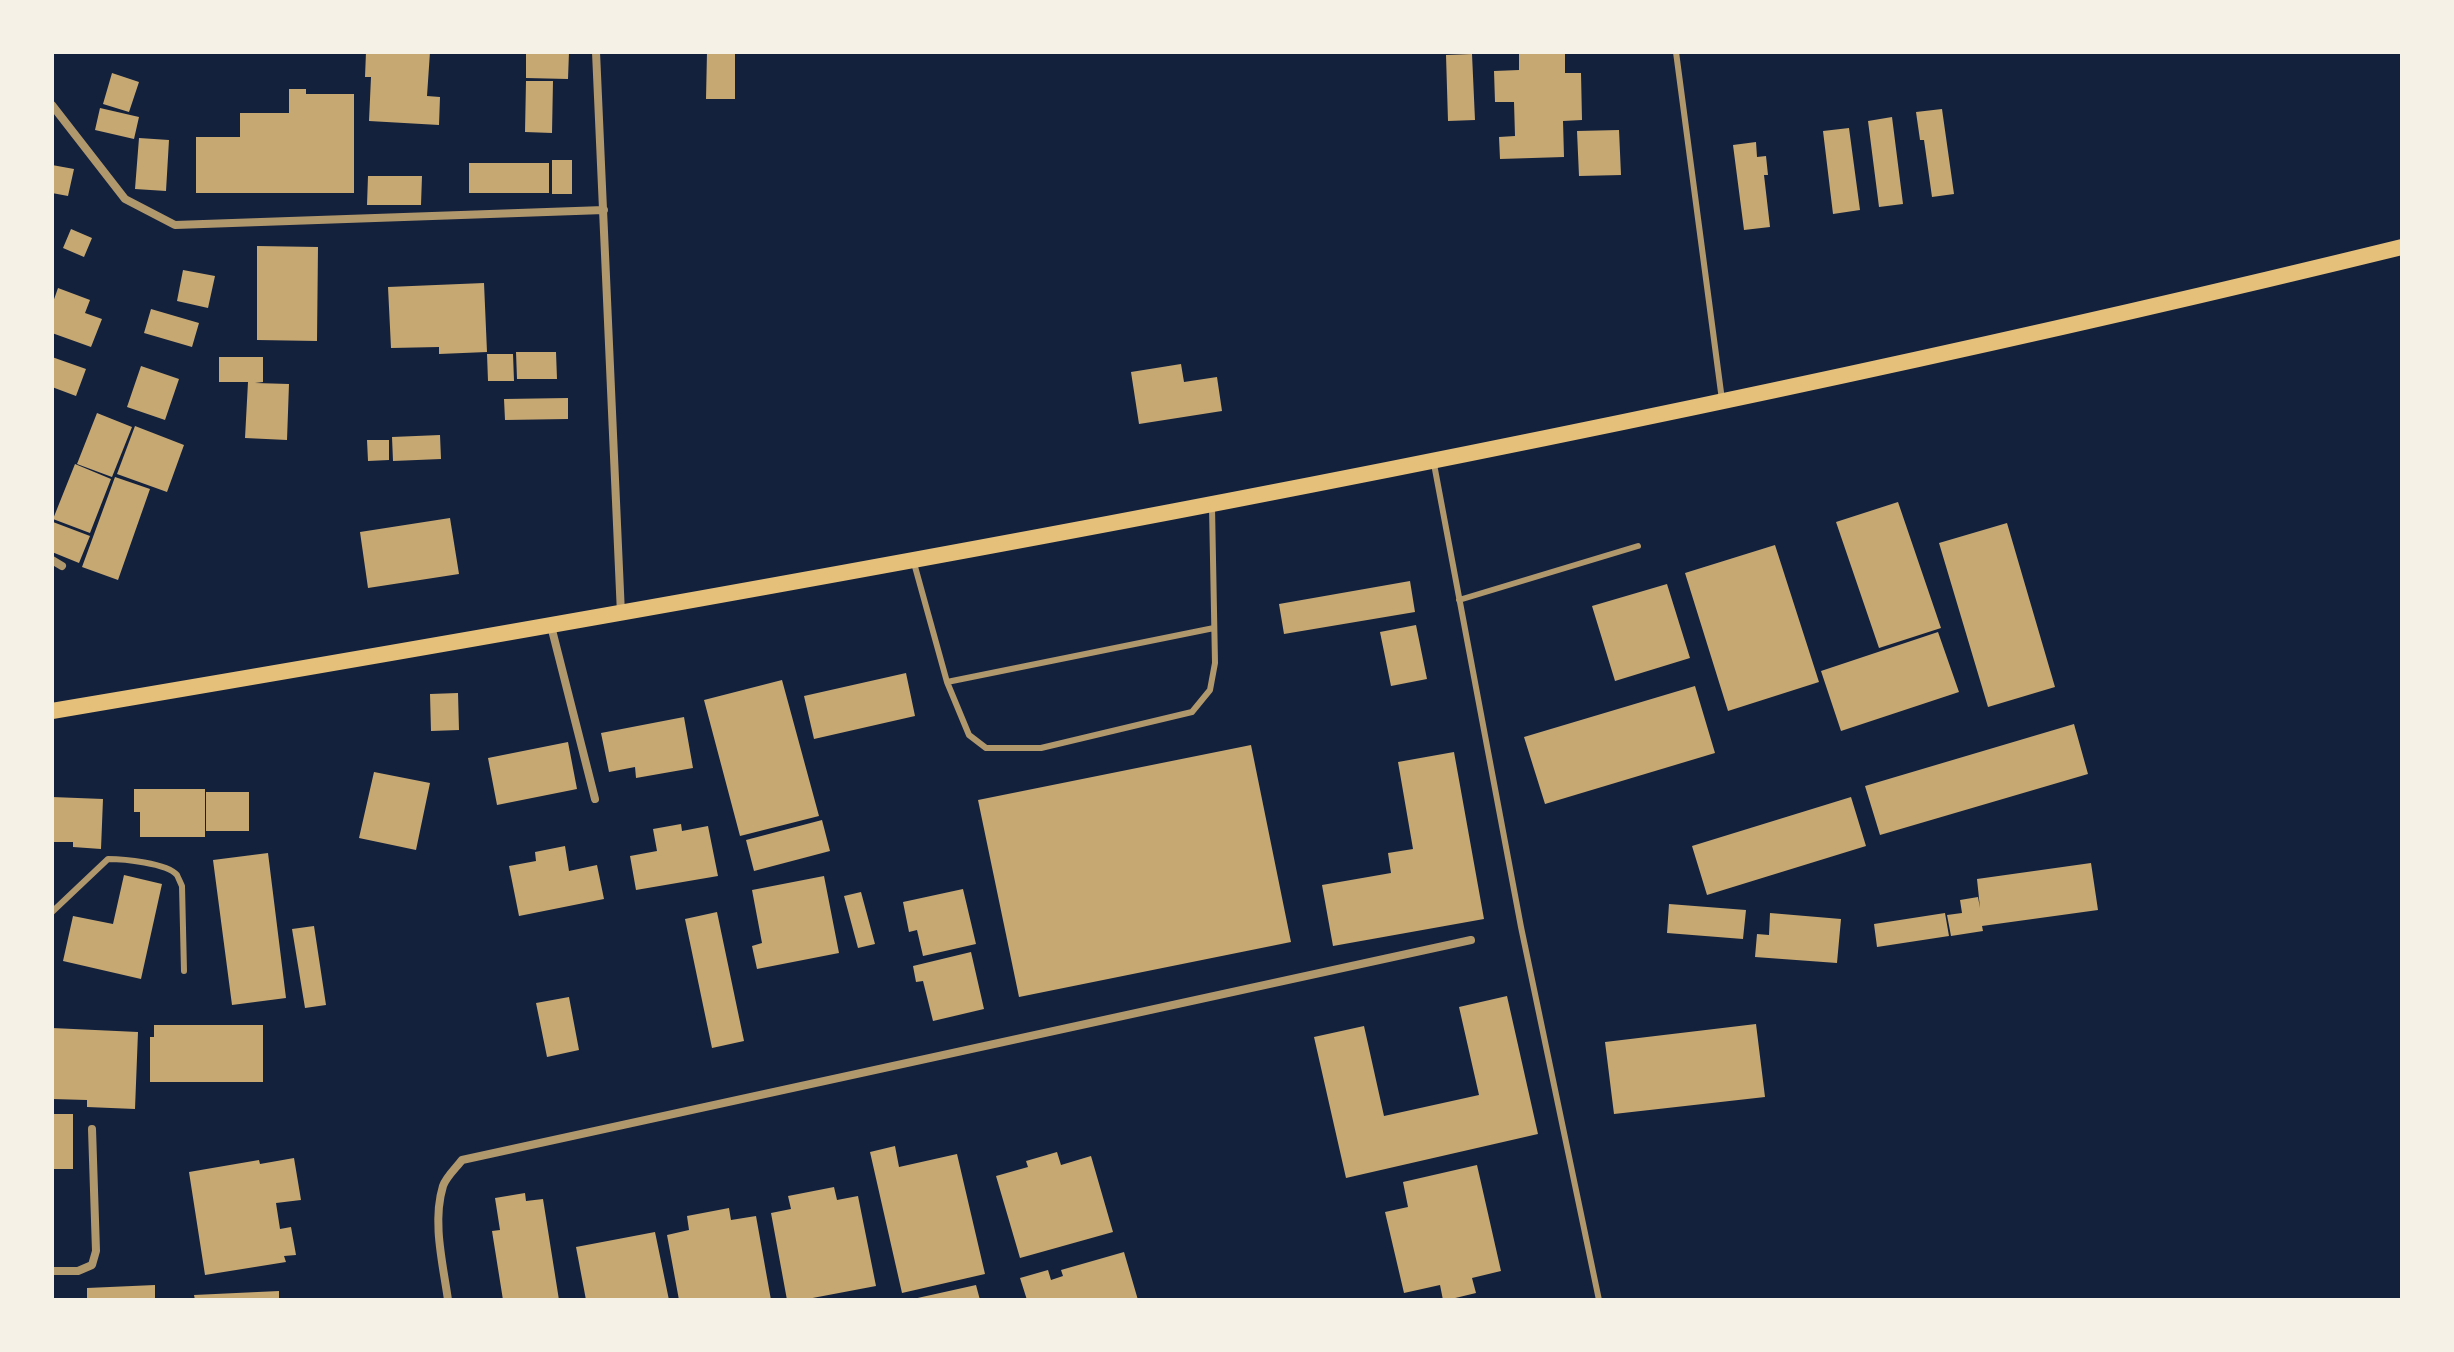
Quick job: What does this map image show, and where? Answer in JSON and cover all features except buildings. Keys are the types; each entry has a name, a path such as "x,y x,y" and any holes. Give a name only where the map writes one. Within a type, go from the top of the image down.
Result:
{"main road":[{"path":"52,711 621,614 1433,461 2151,309 2402,247"}],"street":[{"path":"596,52 621,614"},
{"path":"52,105 125,199 175,225 604,210"},
{"path":"52,560 62,566"},
{"path":"551,626 595,799"},
{"path":"448,1300 439,1235 440,1214 444,1184 462,1160 1471,940"},
{"path":"52,1271 78,1271 92,1265 96,1251 92,1129"}],"lane":[{"path":"1676,52 1722,400"},
{"path":"1433,461 1521,927 1599,1300"},
{"path":"913,559 947,682 969,735 986,748 1041,748 1192,712 1210,690 1215,663 1212,503"},
{"path":"1459,600 1638,546"},
{"path":"947,682 1214,628"},
{"path":"52,912 108,859 169,868 178,875 182,886 184,971"}]}
